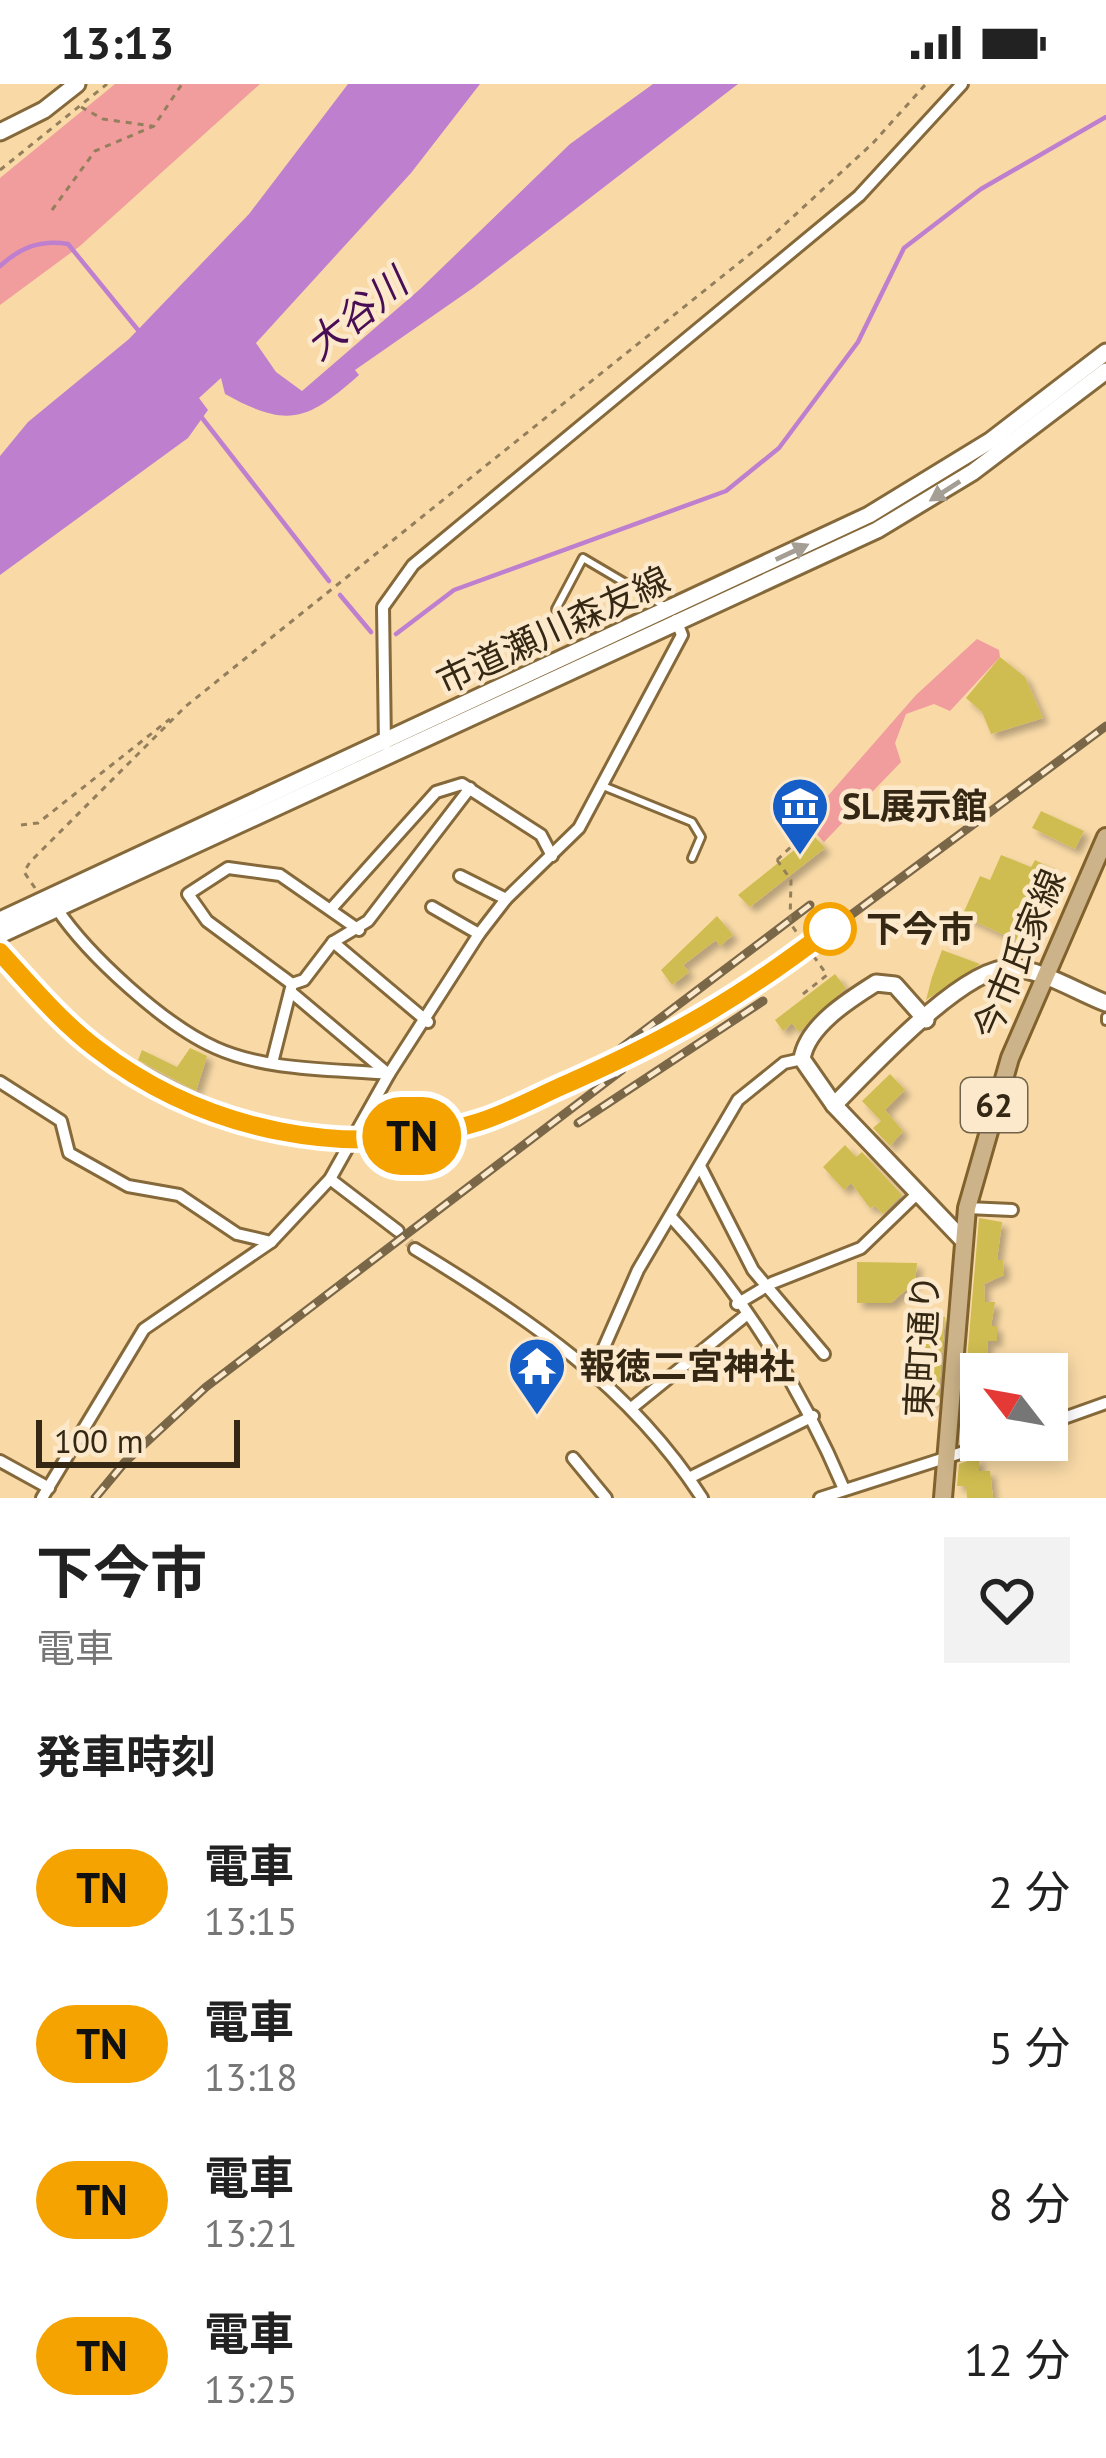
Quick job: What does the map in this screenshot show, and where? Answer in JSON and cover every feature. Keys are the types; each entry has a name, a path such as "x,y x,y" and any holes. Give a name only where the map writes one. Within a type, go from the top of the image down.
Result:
{"main road":[{"name":"今市氏家線","path":"962,1238 997,1095 1106,837"},
{"name":"東町通り","path":"944,1498 962,1238"}],"street":[{"path":"3,139 76,84"},
{"path":"386,751 383,607 413,566 859,196 962,84"},
{"name":"市道瀬川森友線","path":"673,616 868,515 990,441 1106,352"},
{"name":"市道瀬川森友線","path":"0,935 673,616 934,498 1031,432 1106,371"},
{"path":"0,1461 45,1493 144,1330 271,1242 330,1179 388,1075 428,1022 479,934 506,899 579,829 682,635 673,616"},
{"name":"市道瀬川森友線","path":"0,920 386,751"},
{"path":"331,909 436,792 462,784 542,835 552,856"},
{"path":"272,1063 292,988 304,980 333,942 359,930 470,788"},
{"path":"359,930 280,875 228,868 188,894 207,921 292,988 388,1075"},
{"path":"460,876 506,899"},
{"path":"432,907 479,934"},
{"path":"57,909 130,987 216,1048 272,1063 388,1075"},
{"path":"333,942 428,1022"},
{"path":"834,1105 926,1020 992,971 1016,969 1098,994 1106,1003"},
{"path":"594,1370 638,1270 738,1100 784,1063 802,1059 805,1044 819,1028 876,983 895,985 926,1020"},
{"name":"東町通り","path":"802,1059 807,1074 834,1105 962,1238"},
{"path":"0,1082 61,1121 69,1153 128,1186 179,1195 237,1234 271,1242"},
{"path":"701,1168 766,1286 824,1354"},
{"path":"330,1179 398,1231"},
{"path":"737,1304 766,1286 861,1248 919,1192"},
{"path":"967,1208 1012,1210"},
{"path":"671,1217 813,1415 844,1489"},
{"path":"415,1249 497,1299 594,1370 634,1406 703,1498"},
{"path":"634,1406 745,1316"},
{"path":"1068,1416 1106,1402"},
{"path":"689,1478 813,1415"},
{"path":"820,1498 960,1452"},
{"path":"573,1458 606,1498"},
{"path":"863,1482 867,1498"}],"lane":[{"path":"556,609 583,558 673,616"},
{"path":"603,786 692,822 701,837 692,858"}],"path":[{"path":"0,170 107,84"},
{"path":"52,210 95,151 154,126 182,84"},
{"path":"21,825 38,823 770,238 873,143 926,84"},
{"path":"79,106 103,119 154,126"},
{"path":"3,139 14,159"},
{"path":"36,890 26,867 186,706"},
{"path":"803,994 827,975 790,923 791,880 777,860 811,828"}],"shaded area":[{"path":"115,84 260,84 80,246 0,305 0,178"},
{"path":"348,84 480,84 411,173 256,343 276,372 302,391 419,290 570,144 653,84 738,84 473,288 355,370 359,375 325,402 296,415 265,412 225,394 221,378 199,398 208,410 188,438 0,575 0,456 28,422 129,339 249,214"},
{"path":"977,639 999,650 1000,657 950,711 934,704 906,714 895,743 901,762 824,842 805,822 916,695"}],"building":[{"path":"1000,657 1025,677 1043,718 991,734 982,712 966,698"},
{"path":"1041,811 1084,831 1075,849 1032,828"},
{"name":"SL展示館","path":"813,835 825,848 750,907 738,895"},
{"path":"1001,855 1031,867 1035,860 1051,868 1018,941 962,916 980,876 990,880"},
{"path":"717,916 733,935 720,946 716,940 683,965 689,972 672,985 661,970"},
{"path":"942,950 980,964 926,1000 932,977"},
{"path":"835,974 846,988 799,1032 792,1023 783,1031 775,1020"},
{"path":"190,1048 207,1056 196,1091 138,1060 142,1050 177,1067"},
{"path":"890,1074 905,1090 885,1110 903,1131 890,1146 873,1128 881,1121 862,1101"},
{"path":"845,1145 856,1157 862,1152 902,1195 883,1214 875,1206 870,1208 851,1183 844,1190 823,1167"},
{"path":"979,1218 1002,1222 997,1260 1003,1260 1004,1275 984,1284 985,1302 995,1302 991,1326 997,1326 997,1341 988,1341 987,1353 968,1353"},
{"path":"857,1262 917,1263 915,1282 891,1303 857,1303"},
{"path":"921,1314 945,1317 938,1402 906,1400 907,1389 915,1390"},
{"path":"979,1461 979,1471 990,1471 993,1498 967,1498 966,1486 957,1486 959,1464"}],"waterway":[{"path":"396,634 454,590 726,491 779,448 858,342 904,248 981,189 1106,117"},
{"path":"0,266 31,246 68,244 138,330"},
{"path":"199,414 329,581"},
{"path":"340,595 371,632"}],"tunnel":[{"path":"398,1231 415,1249"}],"railway":[{"path":"0,952 100,1051 215,1113 340,1139 433,1133 525,1104 739,998 1106,726"},
{"path":"621,1048 810,905"},
{"path":"578,1123 763,1001"},
{"path":"95,1498 125,1462 206,1387 622,1070"}],"train":[{"name":"TN","path":"0,952 73,1030 100,1052 173,1094 258,1126 302,1136 371,1140 433,1133 525,1104 714,1013 830,929"}],"place":[{"name":"SL展示館","path":"800,857"},
{"name":"下今市","path":"830,929"},
{"name":"報徳二宮神社","path":"537,1417"}],"water label":[{"name":"大谷川","path":"356,314"}]}
